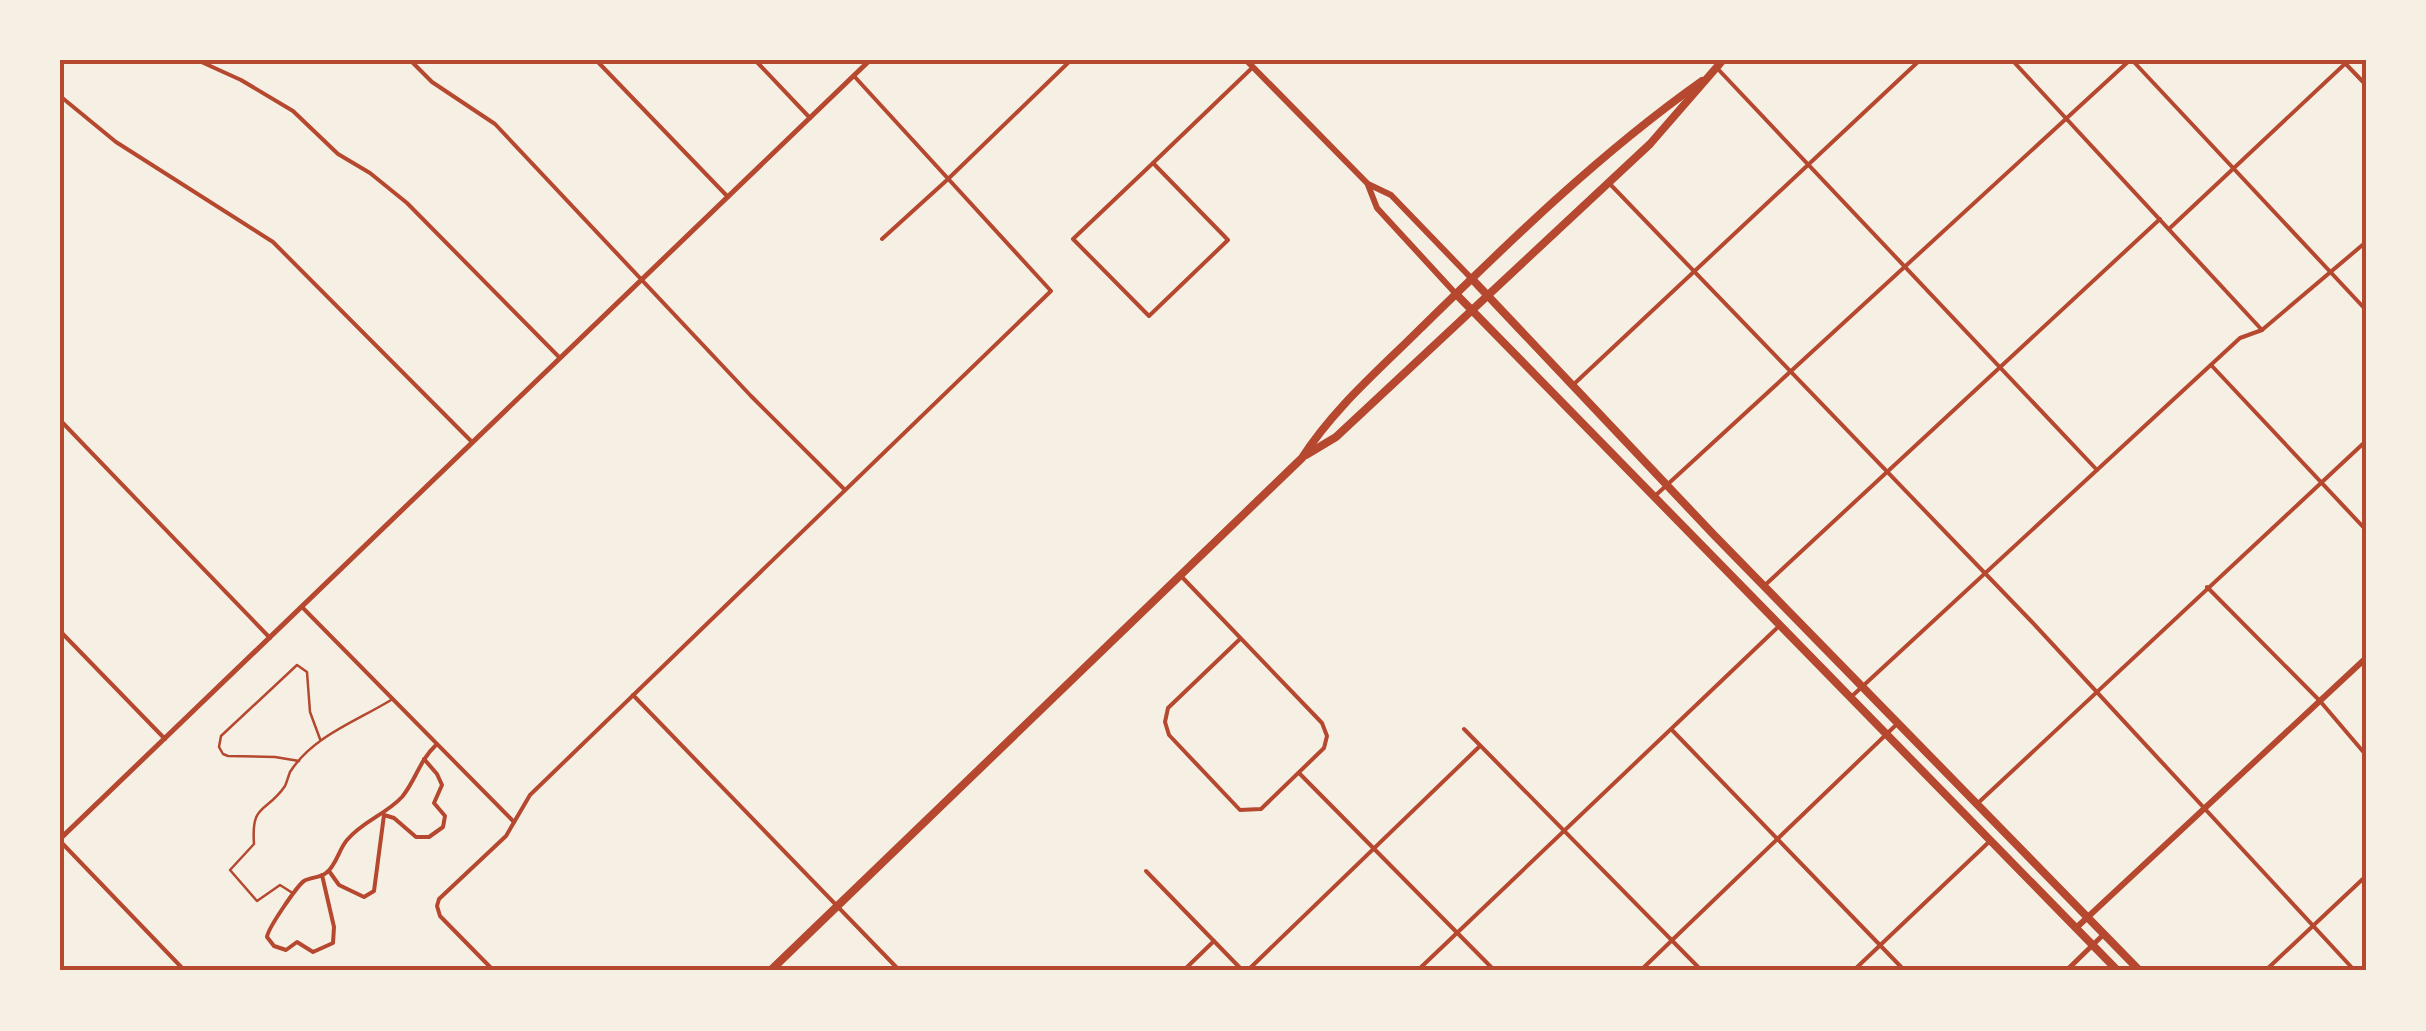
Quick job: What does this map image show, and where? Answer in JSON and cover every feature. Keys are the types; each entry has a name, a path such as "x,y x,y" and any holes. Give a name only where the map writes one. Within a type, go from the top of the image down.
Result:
{"highway":[{"path":"770,971 1302,458 1336,437 1650,144 1720,64"},
{"path":"1302,458 1324,424 1456,294 1636,128 1702,81"},
{"path":"1472,279 1666,485 2140,971"},
{"path":"1456,294 2118,971"}],"main road":[{"path":"1246,60 1368,184 1390,196 1472,279"},
{"path":"1368,184 1376,208 1456,294"},
{"path":"2076,928 2366,658"}],"street":[{"path":"197,60 293,111 338,154 370,173 407,203 559,357"},
{"path":"410,60 458,102 495,124 844,489"},
{"path":"596,60 728,196"},
{"path":"756,60 810,118"},
{"path":"185,971 60,840 870,60"},
{"path":"882,238 948,180 1071,60"},
{"path":"1574,384 1920,60"},
{"path":"2012,60 2262,330"},
{"path":"1656,495 2131,60 2366,310"},
{"path":"2169,229 2346,61 2366,85"},
{"path":"1720,64 1807,163 2097,470"},
{"path":"1153,163 1228,240 1149,316 1073,239 1253,67"},
{"path":"494,971 440,916 439,899 506,836 530,795 1051,291 854,76"},
{"path":"60,96 116,142 274,242 472,442"},
{"path":"1609,183 2096,691 2355,971"},
{"path":"1764,586 2160,219"},
{"path":"1851,697 2240,338 2262,330 2366,242"},
{"path":"2211,365 2366,530"},
{"path":"60,420 270,638"},
{"path":"1977,804 2366,441"},
{"path":"1180,576 1322,723 1327,736 1324,748 1262,809 1240,810 1169,735 1165,722 1168,708 1240,639"},
{"path":"2206,587 2320,701 2366,754"},
{"path":"302,607 514,822"},
{"path":"1417,971 1781,624"},
{"path":"60,631 164,739"},
{"path":"633,695 900,971"},
{"path":"1640,971 1898,723"},
{"path":"1670,728 1905,971"},
{"path":"1464,729 1702,971"},
{"path":"322,875 335,936 329,947 313,952 297,942 282,950 267,937 267,930 287,907 291,892 305,881 329,872 344,844 357,830 384,815 409,788 423,758 436,746"},
{"path":"1146,870 1245,971 1480,746"},
{"path":"384,815 394,818 416,837 429,836 443,826 444,816 434,802 442,785 438,774 423,758"},
{"path":"1300,772 1495,971"},
{"path":"329,872 352,894 364,897 374,891 384,815"},
{"path":"1853,971 1990,840"},
{"path":"2265,971 2366,876"},
{"path":"2066,971 2104,934"},
{"path":"1182,971 1214,941"}],"lane":[{"path":"299,762 228,756 223,754 219,742 297,665 307,672 310,712 321,740"},
{"path":"291,892 280,885 257,901 230,870 254,844 253,822 258,812 287,784 288,775 321,740 391,700"}]}
